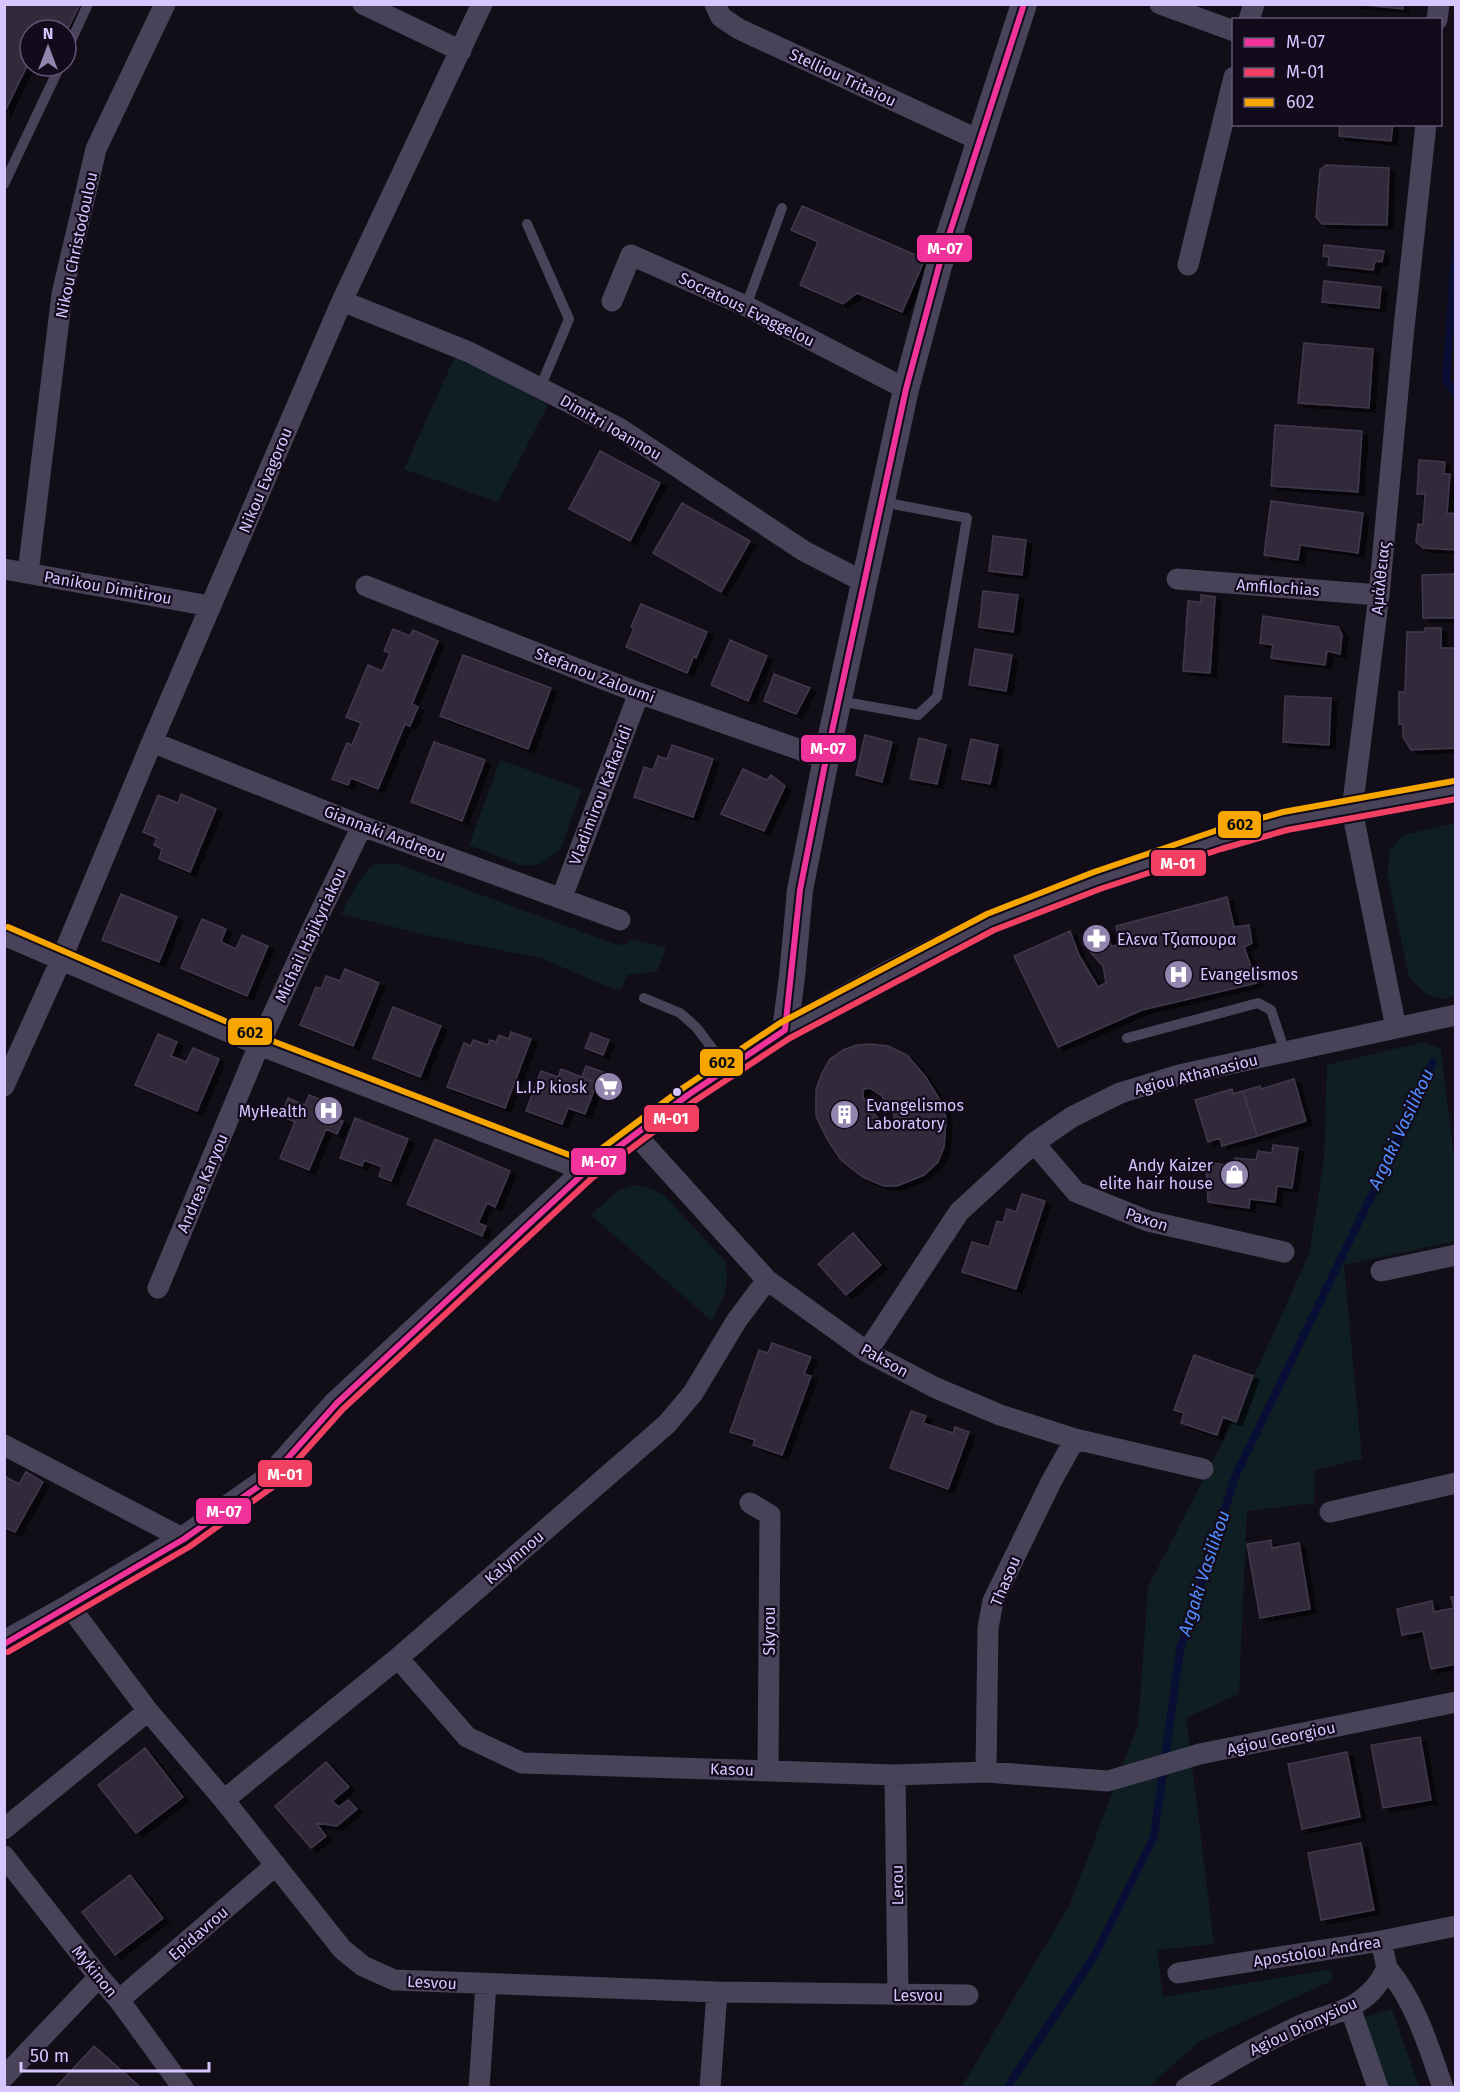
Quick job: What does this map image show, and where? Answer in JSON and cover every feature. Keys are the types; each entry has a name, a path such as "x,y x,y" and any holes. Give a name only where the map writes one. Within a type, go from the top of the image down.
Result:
{"street":[{"name":"Nikou Christodoulou","path":"28,573 62,294 96,149 165,4"},
{"path":"363,4 461,51"},
{"name":"Nikou Evagorou","path":"4,1086 61,960 342,301 482,4"},
{"name":"Stelliou Tritaiou","path":"715,4 722,17 739,29 979,140"},
{"path":"784,1030 792,977 800,890 838,701 906,389 939,266 1024,4"},
{"path":"1160,4 1232,31"},
{"path":"1188,266 1232,81"},
{"name":"Αμάλθειας","path":"1396,1028 1352,810 1379,595 1402,345 1426,126"},
{"name":"Socratous Evaggelou","path":"612,301 631,255 746,306 906,389"},
{"name":"Dimitri Ioannou","path":"342,301 469,352 619,428 804,551 864,582"},
{"name":"Panikou Dimitirou","path":"4,569 210,606"},
{"name":"Amfilochias","path":"1177,579 1379,595"},
{"name":"Stefanou Zaloumi","path":"366,586 639,693 826,759"},
{"name":"Vladimirou Kafkaridi","path":"562,897 639,693"},
{"name":"Giannaki Andreou","path":"152,742 362,826 620,920"},
{"path":"4,1644 184,1539 269,1479 337,1403 586,1171 688,1095 784,1030 894,970 990,922 1097,881 1285,820 1455,790"},
{"name":"Michail Hajikyriakou","path":"260,1045 362,826"},
{"path":"4,935 260,1045 586,1171"},
{"name":"Agiou Athanasiou","path":"867,1352 959,1212 1034,1143 1072,1117 1120,1093 1179,1075 1455,1015"},
{"name":"Andrea Karyou","path":"158,1288 260,1045"},
{"name":"Pakson","path":"635,1134 767,1280 867,1352 936,1388 1000,1415 1075,1439 1203,1469"},
{"name":"Paxon","path":"1034,1143 1076,1192 1148,1221 1284,1252"},
{"path":"1381,1271 1455,1255"},
{"name":"Kalymnou","path":"224,1800 398,1658 667,1424 693,1394 737,1320 767,1280"},
{"name":"Thasou","path":"986,1772 988,1628 993,1601 1051,1482 1075,1439"},
{"path":"4,1445 184,1539"},
{"path":"1330,1512 1455,1483"},
{"name":"Skyrou","path":"750,1503 770,1515 768,1770"},
{"name":"Lesvou","path":"70,1607 148,1711 224,1800 342,1949 363,1966 394,1980 717,1992 968,1995"},
{"name":"Kasou","path":"398,1658 467,1737 522,1763 895,1775 986,1772 1108,1781"},
{"name":"Agiou Georgiou","path":"1108,1781 1200,1754 1455,1702"},
{"path":"4,1829 148,1711"},
{"name":"Lerou","path":"895,1775 898,1995"},
{"name":"Mykinon","path":"4,1856 119,2000 183,2088"},
{"name":"Epidavrou","path":"119,2000 276,1865"},
{"name":"Apostolou Andrea","path":"1178,1974 1381,1941 1455,1926"},
{"path":"1381,1941 1388,1968 1401,1984 1420,2021 1443,2088"},
{"name":"Agiou Dionysiou","path":"1186,2088 1242,2055 1290,2031 1350,2007 1378,1985 1388,1968"},
{"path":"4,2077 99,1977"},
{"path":"479,2088 486,1984"},
{"path":"710,2088 717,1992"},
{"path":"1350,2007 1378,2088"}],"lane":[{"path":"78,26 88,4"},
{"path":"4,184 54,78"},
{"path":"746,306 782,208"},
{"path":"527,224 569,319 540,388"},
{"path":"838,701 918,715 938,697 967,518 882,502"},
{"path":"644,998 680,1013 696,1028 728,1069"},
{"path":"1127,1038 1258,1003 1271,1010 1285,1052"}],"shaded area":[{"path":"457,352 548,405 498,502 404,469"},
{"path":"500,760 582,789 560,850 538,865 520,865 469,845"},
{"path":"1455,823 1455,996 1443,999 1427,995 1409,977 1387,874 1390,850 1403,835"},
{"path":"375,864 397,864 618,945 626,944 632,939 666,948 657,971 627,975 621,990 611,988 541,958 438,938 341,914 360,880"},
{"path":"1424,1042 1441,1049 1455,1166 1455,1241 1344,1265 1362,1459 1315,1470 1314,1503 1247,1511 1239,1694 1186,1718 1214,1944 1157,1950 1163,1997 1331,1969 1333,1980 1199,2042 1148,2087 961,2088 1070,1904 1138,1725 1148,1587 1238,1412 1309,1254 1324,1160 1327,1065"},
{"path":"635,1185 653,1189 664,1195 725,1261 726,1285 723,1298 712,1321 591,1215 619,1190"},
{"path":"1392,2009 1419,2087 1378,2087 1354,2020"}],"building":[{"path":"4,4 80,4 73,18 18,18 18,78 21,78 4,113"},
{"path":"1355,4 1403,4 1403,9"},
{"path":"1340,126 1393,126 1391,141 1339,136"},
{"path":"1326,165 1389,168 1387,225 1322,224 1316,217 1320,170"},
{"path":"802,206 925,259 902,312 857,293 843,304 800,285 818,242 791,230"},
{"path":"1324,245 1384,251 1382,262 1375,261 1373,270 1328,265 1329,257 1323,256"},
{"path":"1324,281 1381,287 1379,308 1322,302"},
{"path":"1304,343 1373,349 1369,408 1298,403"},
{"path":"1275,425 1362,431 1358,492 1271,486"},
{"path":"600,451 660,483 630,541 569,509"},
{"path":"1419,460 1445,462 1444,474 1450,474 1447,513 1456,514 1456,550 1423,548 1416,542 1418,524 1423,525 1425,494 1417,494"},
{"path":"1271,501 1363,513 1358,553 1300,545 1298,560 1264,555"},
{"path":"682,503 750,541 721,592 653,553"},
{"path":"993,536 1026,540 1022,575 989,571"},
{"path":"1456,574 1456,618 1423,618 1422,575"},
{"path":"983,591 1018,595 1013,632 979,627"},
{"path":"1201,595 1215,597 1210,673 1183,671 1188,601 1201,602"},
{"path":"641,604 707,632 687,673 626,647 634,628 631,627"},
{"path":"1263,616 1338,627 1342,635 1340,654 1327,651 1325,665 1271,658 1273,645 1260,643"},
{"path":"1425,628 1441,628 1441,648 1456,648 1456,748 1411,750 1403,737 1403,724 1399,724 1399,692 1405,692 1407,632 1424,632"},
{"path":"393,629 410,636 413,630 438,641 412,704 418,707 410,726 405,724 378,789 351,778 348,785 332,779 347,743 352,745 361,723 346,717 368,665 382,671 390,653 384,651"},
{"path":"730,640 767,656 748,701 711,685"},
{"path":"975,649 1012,655 1006,691 969,685"},
{"path":"463,655 551,688 528,749 440,716"},
{"path":"774,674 810,688 796,714 764,701"},
{"path":"1285,696 1331,698 1329,745 1283,742"},
{"path":"865,735 892,742 882,782 856,775"},
{"path":"919,738 946,745 937,784 910,779"},
{"path":"971,739 998,745 990,784 962,779"},
{"path":"434,742 485,760 462,821 411,802"},
{"path":"672,745 713,759 693,817 634,797 644,767 653,770 658,756 667,759"},
{"path":"743,769 767,780 771,775 785,786 764,831 721,814"},
{"path":"181,794 216,809 190,872 159,859 162,849 154,845 157,838 143,832 158,795 178,803"},
{"path":"121,894 177,917 159,962 102,940"},
{"name":"Evangelismos","path":"1227,897 1234,927 1249,925 1252,943 1244,947 1257,983 1142,1010 1058,1047 1014,956 1070,931 1079,955 1098,987 1106,983 1103,966 1083,944 1084,936 1090,929 1098,927 1108,931 1111,946 1120,945 1116,926"},
{"path":"202,919 226,929 221,942 236,949 242,935 268,946 247,996 181,968"},
{"path":"345,969 379,983 353,1046 300,1025 316,987 321,989 326,976 340,981"},
{"path":"393,1007 441,1026 420,1077 373,1058"},
{"path":"511,1032 531,1039 505,1108 447,1087 464,1043 471,1046 473,1040 488,1045 490,1040 496,1042 499,1035 509,1039"},
{"path":"591,1033 609,1040 603,1055 585,1048"},
{"path":"158,1034 177,1042 171,1056 186,1062 193,1048 219,1059 197,1111 135,1085"},
{"name":"Evangelismos Laboratory","path":"857,1045 888,1046 907,1055 925,1076 941,1102 946,1118 944,1147 938,1162 924,1175 897,1186 884,1186 863,1177 841,1160 816,1116 816,1090 830,1059 843,1050","holes":["870,1088 882,1096 893,1111 894,1126 891,1127 881,1121 869,1108 863,1092 864,1089"]},
{"path":"586,1066 617,1077 610,1096 594,1090 597,1083 582,1077"},
{"path":"561,1069 597,1083 585,1114 568,1108 562,1124 526,1111 541,1071 558,1077"},
{"path":"1294,1079 1306,1121 1257,1136 1243,1091 1260,1086 1261,1089"},
{"path":"1232,1089 1233,1094 1243,1091 1257,1136 1222,1146 1220,1138 1208,1142 1195,1100"},
{"path":"309,1095 336,1106 332,1116 343,1121 337,1134 326,1129 309,1170 280,1158 295,1122 281,1116 288,1098 305,1105"},
{"path":"355,1118 408,1139 391,1181 379,1176 382,1167 364,1160 362,1166 340,1158"},
{"path":"435,1139 510,1171 495,1207 487,1203 478,1223 486,1226 482,1236 407,1204"},
{"path":"1273,1145 1298,1148 1292,1188 1277,1186 1275,1202 1250,1199 1249,1208 1208,1202 1206,1162 1234,1166 1235,1158 1256,1160 1258,1151 1272,1153"},
{"path":"1022,1194 1045,1201 1016,1289 962,1272 972,1242 989,1247 997,1221 1003,1223 1007,1209 1016,1212"},
{"path":"853,1233 881,1265 846,1295 818,1264"},
{"path":"772,1343 811,1357 804,1374 811,1376 782,1455 753,1445 755,1440 730,1432 759,1350 768,1353"},
{"path":"1194,1355 1253,1376 1236,1422 1223,1417 1217,1435 1181,1423 1184,1413 1174,1410"},
{"path":"911,1411 926,1416 923,1423 953,1433 955,1427 969,1432 948,1489 890,1468"},
{"path":"26,1472 43,1482 15,1532 4,1527 4,1476 19,1484"},
{"path":"1271,1540 1272,1548 1299,1543 1310,1609 1260,1618 1247,1544"},
{"path":"1451,1597 1456,1597 1456,1664 1431,1669 1423,1631 1402,1635 1397,1609 1432,1601 1434,1612 1454,1608"},
{"path":"1420,1737 1431,1800 1383,1808 1371,1745"},
{"path":"145,1748 183,1797 136,1833 98,1785"},
{"path":"1347,1752 1360,1817 1302,1829 1288,1764"},
{"path":"326,1762 349,1787 332,1801 339,1807 348,1800 357,1809 337,1826 316,1823 326,1836 311,1848 275,1806"},
{"path":"1361,1843 1374,1910 1321,1920 1308,1853"},
{"path":"130,1875 163,1918 115,1955 82,1912"},
{"path":"94,2046 139,2086 138,2088 55,2088"}],"waterway":[{"name":"Argaki Vasilikou","path":"1456,241 1446,380 1456,394"},
{"name":"Argaki Vasilikou","path":"1007,2088 1096,1953 1154,1837 1180,1649 1235,1477 1380,1178 1433,1062"}],"transit line":[{"name":"M-07","path":"4,1644 184,1539 269,1479 337,1403 586,1171 688,1095 785,1030 800,890 906,389 939,266 1024,4"},
{"name":"602","path":"8,927 262,1037 585,1161 683,1088 780,1023 987,914 1094,872 1215,831 1283,812 1454,781"},
{"name":"M-01","path":"8,1652 189,1547 274,1486 343,1409 592,1178 693,1102 790,1038 994,930 1100,889 1287,830 1456,799"}],"place":[{"name":"Ελενα Τζιαπουρα","path":"1096,939"},
{"name":"Evangelismos","path":"1179,974"},
{"name":"L.I.P kiosk","path":"608,1087"},
{"name":"MyHealth","path":"328,1111"},
{"name":"Evangelismos Laboratory","path":"845,1114"},
{"name":"Andy Kaizer elite hair house","path":"1234,1174"}]}
